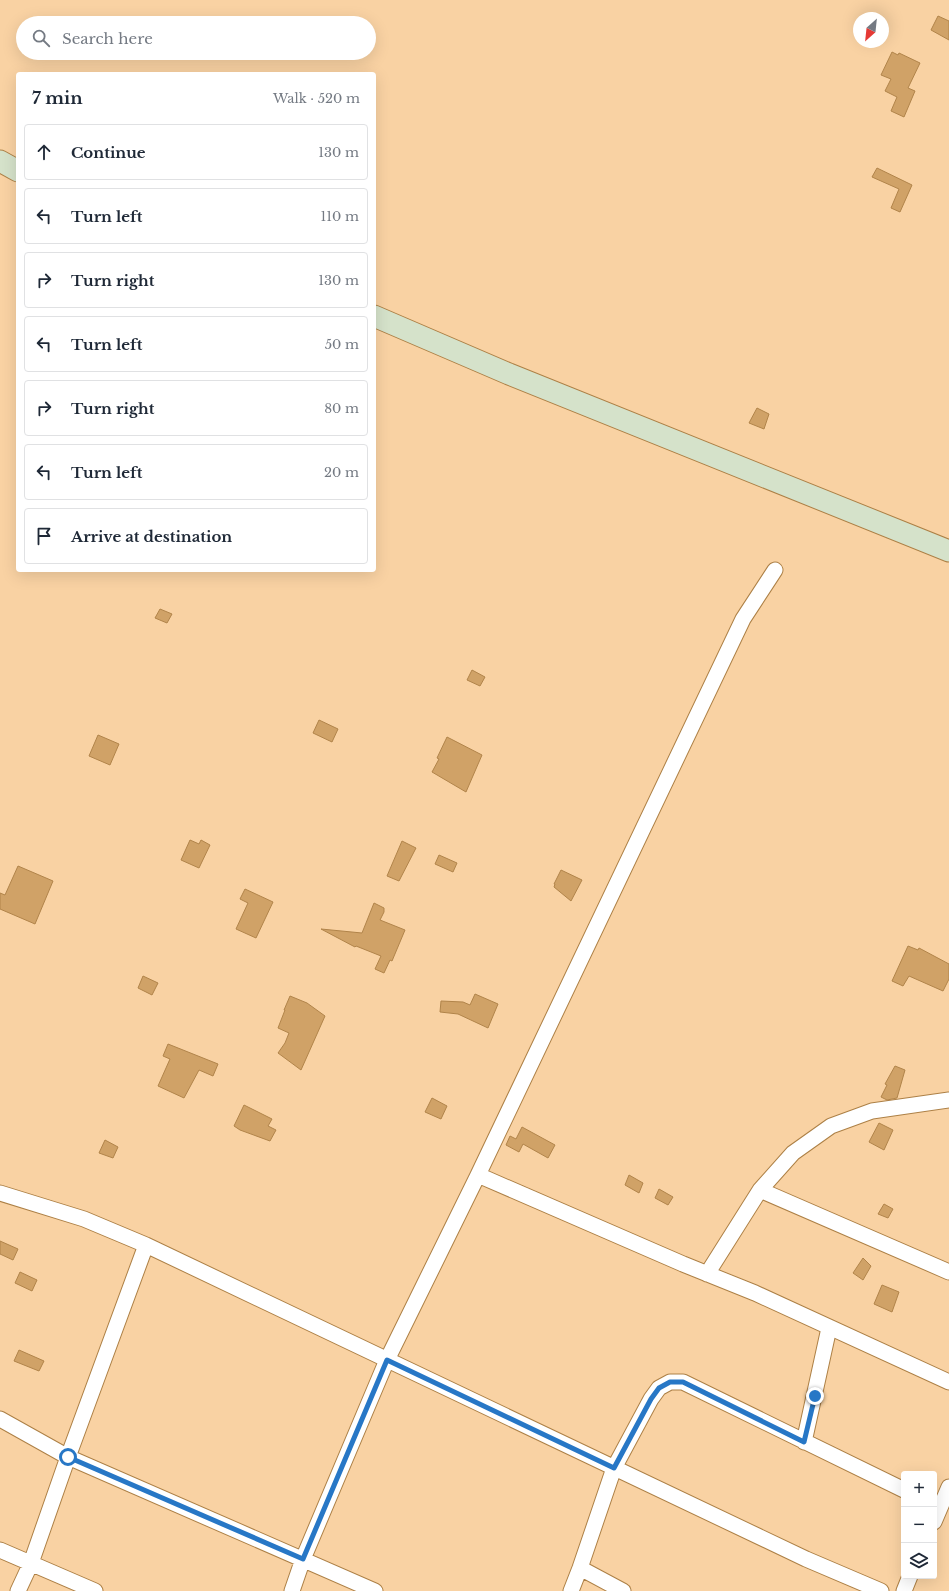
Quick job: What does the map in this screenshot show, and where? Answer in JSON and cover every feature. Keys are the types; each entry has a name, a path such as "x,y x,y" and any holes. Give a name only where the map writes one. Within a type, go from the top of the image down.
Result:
{"main road":[{"path":"0,161 16,170"},
{"path":"376,317 509,374 949,550"}],"street":[{"path":"292,1591 303,1559 387,1360 478,1175 743,619 775,570"},
{"path":"707,1274 760,1190 793,1153 831,1126 872,1111 949,1100"},
{"path":"478,1175 707,1274 755,1293 949,1382"},
{"path":"760,1190 949,1272"},
{"path":"0,1193 84,1219 146,1245 806,1559 881,1591"},
{"path":"18,1591 31,1563 68,1457 146,1245"},
{"path":"804,1442 829,1328"},
{"path":"570,1591 580,1568 614,1468 651,1399 659,1388 670,1382 683,1382 901,1489"},
{"path":"0,1419 68,1457 375,1591"},
{"path":"941,1508 949,1487"},
{"path":"0,1550 95,1591"},
{"path":"580,1568 623,1591"},
{"path":"904,1591 909,1579"}],"building":[{"path":"938,16 949,21 949,40 931,30"},
{"path":"892,52 898,55 899,53 920,63 908,88 915,91 904,117 891,111 897,97 885,91 891,79 881,75"},
{"path":"877,168 912,185 900,212 891,208 899,189 872,177"},
{"path":"757,408 769,414 764,429 749,423"},
{"path":"160,609 172,614 167,623 155,618"},
{"path":"472,670 485,677 480,686 467,680"},
{"path":"319,720 338,729 332,742 313,733"},
{"path":"98,735 119,744 110,765 89,756"},
{"path":"447,737 482,755 466,792 432,772 439,759 437,758"},
{"path":"190,840 199,844 201,840 210,845 199,868 181,860"},
{"path":"402,841 416,848 399,881 387,876"},
{"path":"439,855 457,863 453,872 435,864"},
{"path":"18,866 53,881 35,924 0,909 0,893 5,895"},
{"path":"561,870 582,880 571,901 554,887"},
{"path":"245,889 273,902 256,938 236,929 248,903 240,899"},
{"path":"374,903 384,908 384,912 380,920 405,930 392,961 390,960 384,973 375,969 381,956 356,946 355,947 321,929 362,933"},
{"path":"908,946 918,950 919,948 949,964 949,979 943,991 909,976 903,986 892,981"},
{"path":"143,976 158,983 152,995 138,988"},
{"path":"475,994 498,1004 488,1028 458,1014 440,1012 441,1001 463,1002 470,1005"},
{"path":"290,996 307,1003 325,1016 301,1070 278,1053 285,1043 289,1033 278,1028"},
{"path":"168,1044 218,1064 213,1076 199,1070 184,1098 158,1086 170,1059 163,1056"},
{"path":"895,1066 905,1070 897,1098 887,1100 881,1097 887,1085 885,1084"},
{"path":"432,1098 447,1106 441,1119 425,1112"},
{"path":"244,1105 272,1119 268,1126 276,1130 270,1141 240,1130 234,1126"},
{"path":"879,1123 893,1130 884,1150 869,1142"},
{"path":"522,1127 555,1145 548,1158 523,1144 519,1152 506,1145 510,1136 516,1139"},
{"path":"105,1140 118,1147 113,1158 99,1153"},
{"path":"629,1175 643,1183 639,1193 625,1185"},
{"path":"659,1189 673,1197 668,1205 655,1198"},
{"path":"884,1204 893,1209 888,1218 878,1214"},
{"path":"0,1241 18,1249 13,1260 0,1254"},
{"path":"863,1258 871,1266 863,1280 853,1273"},
{"path":"20,1272 37,1280 32,1291 15,1283"},
{"path":"882,1285 899,1292 892,1312 874,1304"},
{"path":"19,1350 44,1361 39,1371 14,1361"}],"route":[{"path":"68,1457 303,1559 387,1360 614,1468 651,1399 659,1388 670,1382 683,1382 804,1442 815,1396"}]}
